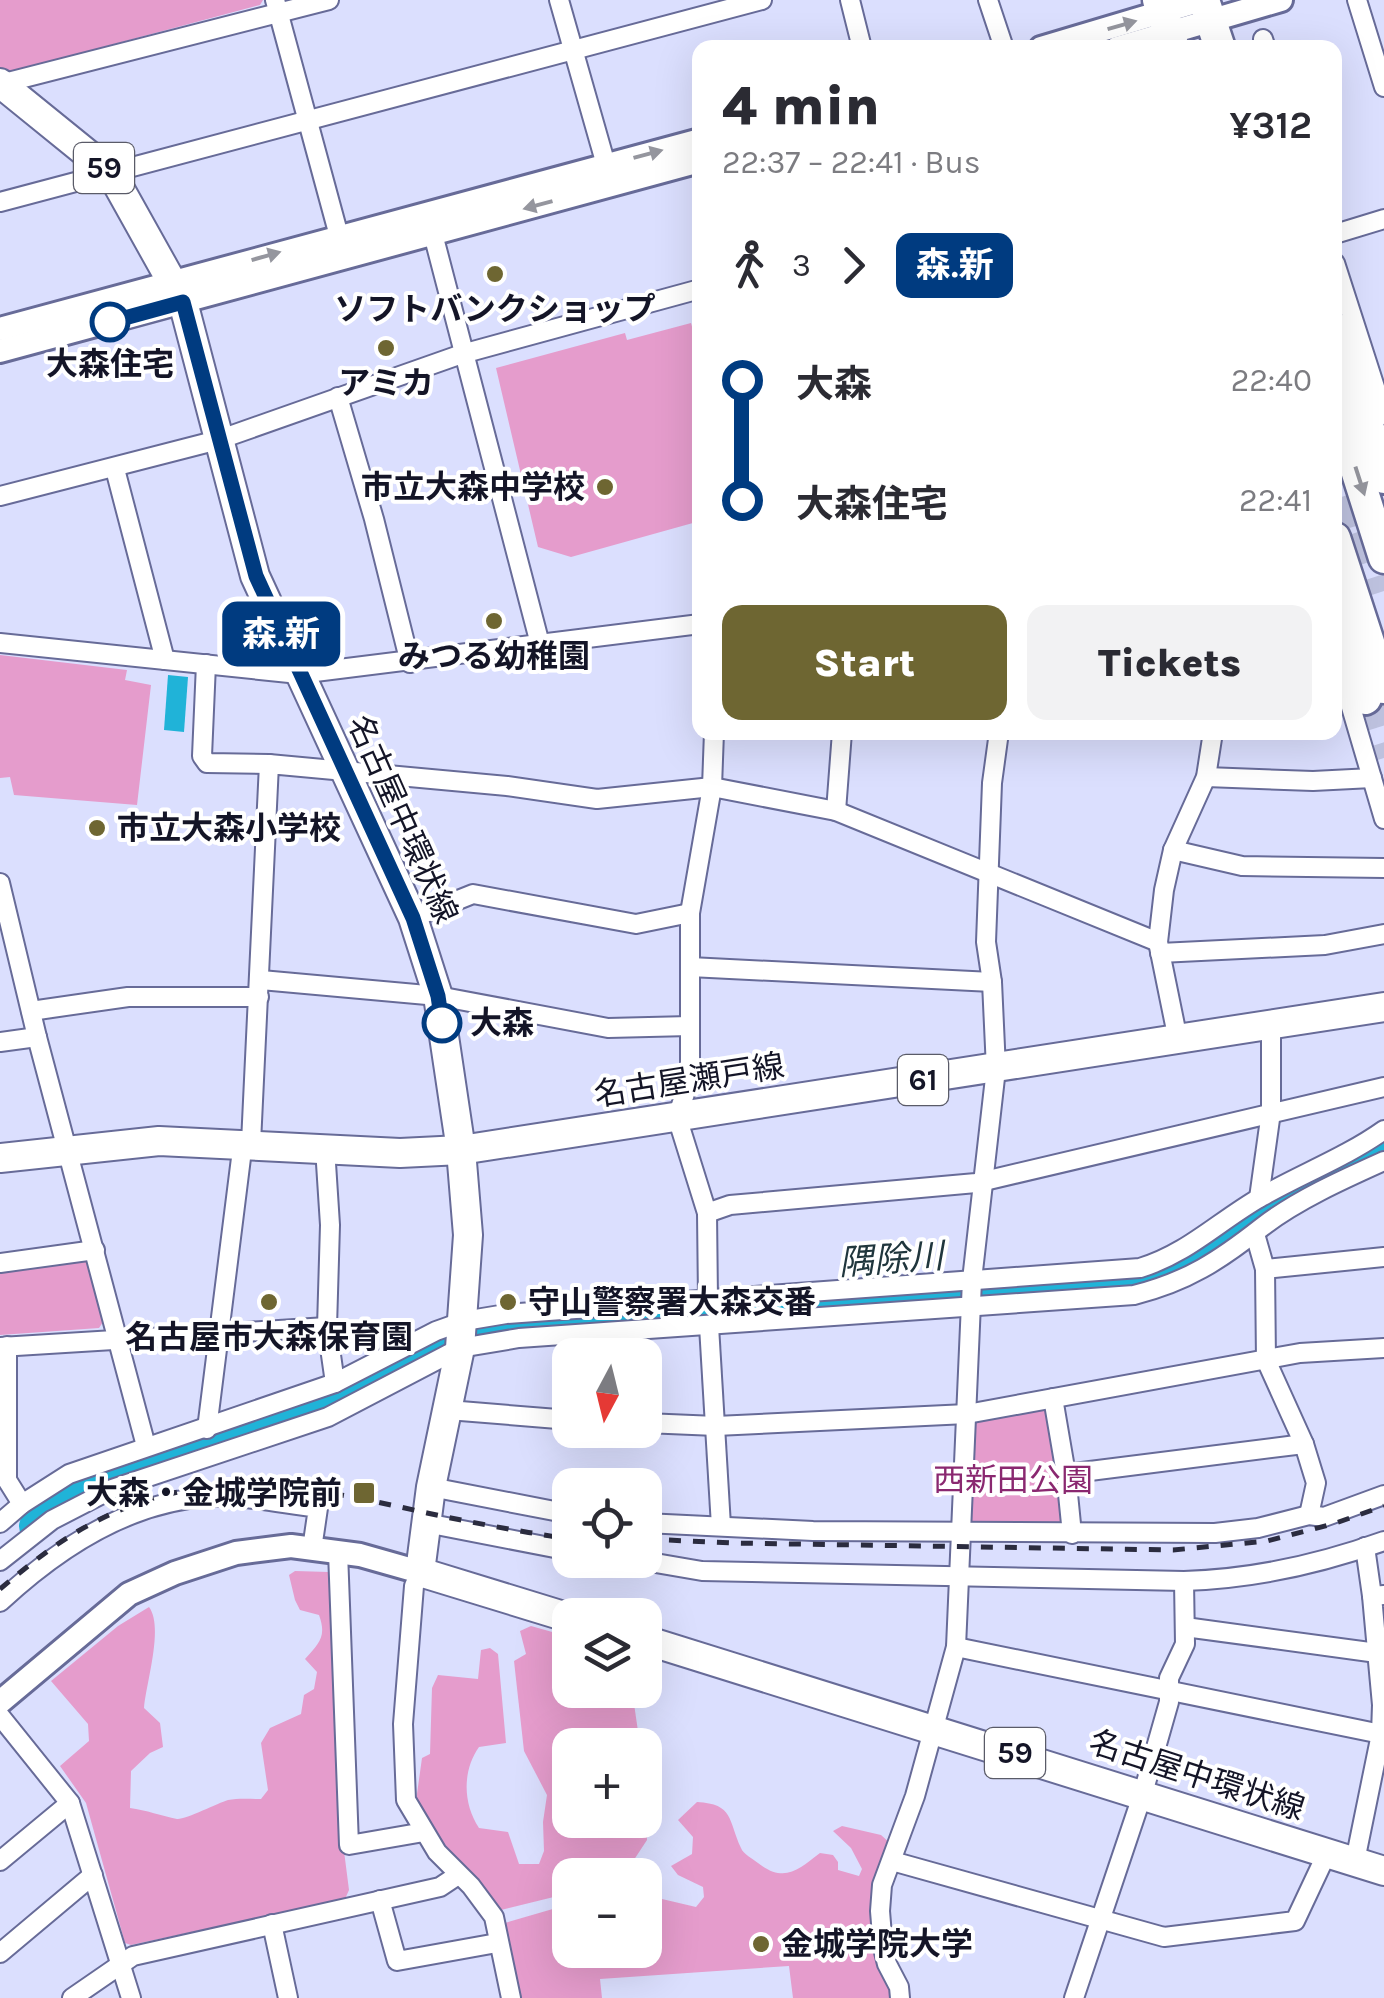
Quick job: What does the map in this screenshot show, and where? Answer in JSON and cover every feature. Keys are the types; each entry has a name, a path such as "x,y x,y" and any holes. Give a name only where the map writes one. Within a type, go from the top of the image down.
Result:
{"highway":[{"path":"1342,350 1384,477"},
{"path":"1342,426 1384,558"},
{"path":"1342,566 1374,693"},
{"path":"1342,624 1374,693"}],"main road":[{"name":"名古屋中環状線","path":"0,83 110,173 178,292 256,576 413,918 438,996 461,1150 468,1236 462,1334 431,1487 420,1572"},
{"name":"名古屋瀬戸線","path":"0,1158 158,1141 427,1153 461,1150 1384,1007"},
{"path":"420,1572 552,1612"},
{"name":"名古屋中環状線","path":"662,1645 1384,1871"}],"street":[{"path":"0,83 276,7 329,0"},
{"path":"560,0 606,165"},
{"path":"0,202 762,0"},
{"path":"850,0 860,40"},
{"path":"988,0 1001,40"},
{"path":"1083,40 1209,18 1281,0"},
{"path":"1357,0 1384,87"},
{"path":"276,7 340,236"},
{"path":"1133,40 1166,24"},
{"path":"0,351 340,236 692,142"},
{"path":"0,329 433,234 692,163"},
{"path":"1342,232 1384,219"},
{"path":"433,234 540,644"},
{"path":"1342,284 1384,415"},
{"path":"0,496 218,440 462,354 692,292"},
{"path":"338,398 410,663"},
{"path":"115,469 165,660"},
{"path":"0,643 299,674 692,625"},
{"path":"206,664 202,756 207,763 269,764 506,786 597,799 712,787 836,811 987,871 1159,947 1325,946 1384,934"},
{"path":"1342,684 1384,819"},
{"path":"708,1299 707,1212 677,1117 690,1079 690,913 712,787 714,740"},
{"path":"836,811 841,740"},
{"path":"900,1998 897,1981 887,1964 880,1911 882,1885 915,1796 956,1647 972,1280 996,1068 986,942 992,782 998,740"},
{"path":"1178,1040 1159,947 1164,890 1173,850 1206,777 1212,740"},
{"path":"207,1430 247,1143 260,989 269,764"},
{"path":"1206,777 1313,781 1372,778"},
{"path":"1173,850 1242,866 1384,868"},
{"path":"0,884 146,1446"},
{"path":"413,918 472,894 636,924 690,913"},
{"path":"690,967 992,982"},
{"path":"31,1011 128,998 260,989 438,996 608,1028 690,1026"},
{"path":"1258,1198 1271,1112 1271,1023"},
{"path":"0,1042 37,1037"},
{"path":"707,1212 730,1205 984,1181 1384,1088"},
{"path":"0,1561 52,1520 112,1489 328,1418 462,1334 708,1299 1140,1268 1186,1249 1258,1198 1384,1130"},
{"path":"325,1148 330,1225 327,1327 335,1383"},
{"path":"0,1524 22,1504 69,1474 146,1446 207,1430 335,1383 436,1331 519,1338 1134,1296 1195,1276 1317,1194 1384,1162"},
{"path":"1255,1234 1264,1269 1266,1360 1304,1444 1316,1484 1309,1515"},
{"path":"0,1263 94,1250"},
{"path":"1264,1269 1384,1257"},
{"path":"709,1326 721,1526"},
{"path":"22,1504 7,1480 3,1346 327,1327"},
{"path":"662,1424 716,1426 967,1414 1300,1353 1384,1348"},
{"path":"1053,1398 1072,1534"},
{"path":"448,1410 552,1419"},
{"path":"1066,1474 1304,1444"},
{"path":"431,1487 552,1511"},
{"path":"662,1524 813,1531 1214,1533 1258,1528 1309,1515 1324,1517 1384,1495"},
{"path":"0,1602 58,1555 100,1528 175,1502 213,1496 318,1508 312,1549"},
{"path":"426,1523 552,1548"},
{"path":"662,1564 702,1571 1184,1581 1248,1576 1384,1540"},
{"path":"0,1702 129,1594 236,1552 291,1546 360,1554 420,1572 414,1586 408,1665 403,1784 406,1800 424,1832 494,1917 510,1998"},
{"path":"892,1861 1164,1937 1295,1921 1341,1858 1381,1734 1378,1596 1366,1547"},
{"path":"338,1552 349,1844 424,1832"},
{"path":"1074,1998 1142,1793 1170,1691 1169,1678 1185,1644 1184,1581"},
{"path":"1185,1627 1377,1653"},
{"path":"956,1647 1381,1734"},
{"path":"0,1716 70,1803 130,1998"},
{"path":"0,1861 70,1803"},
{"path":"0,1953 94,1875"},
{"path":"72,1998 133,1956 440,1886 458,1875"},
{"path":"380,1900 397,1961 497,1942"},
{"path":"272,1924 288,1998"}],"green space":[{"path":"0,0 263,0 260,5 6,73 0,71"},
{"name":"市立大森中学校","path":"691,323 692,523 571,557 538,547 496,368 625,333 627,340"},
{"path":"0,655 127,670 125,680 151,685 137,805 14,795 10,777 0,778"},
{"path":"84,1257 103,1322 99,1328 0,1335 0,1269"},
{"name":"西新田公園","path":"1044,1406 1048,1410 1062,1522 1058,1526 973,1524 968,1519 973,1424 977,1419"},
{"path":"295,1571 329,1572 334,1580 344,1851 349,1890 345,1899 131,1945 125,1943 86,1803 60,1766 89,1741 88,1724 51,1681 118,1626 149,1607 155,1641 144,1708 160,1723 163,1747 131,1771 130,1808 177,1819 228,1800 261,1799 268,1790 261,1743 270,1728 301,1714 304,1695 314,1689 317,1672 305,1659 320,1639 321,1623 319,1615 300,1610 295,1600 289,1575"},
{"path":"531,1626 552,1632 552,1708 635,1708 638,1728 552,1728 552,1838 647,1840 635,1858 552,1858 552,1897 501,1910 490,1909 439,1846 416,1801 422,1758 430,1754 432,1688 438,1675 478,1679 481,1650 490,1648 498,1654 506,1743 479,1747 467,1777 467,1798 479,1828 508,1832 519,1864 539,1864 544,1851 547,1795 524,1751 514,1661 526,1654 520,1631"},
{"name":"金城学院大学","path":"697,1802 718,1806 728,1815 744,1852 776,1873 791,1872 820,1853 833,1855 838,1870 859,1876 862,1869 851,1848 833,1831 842,1826 881,1835 891,1844 879,1880 896,1998 793,1998 789,1966 600,1979 602,1998 515,1998 498,1930 505,1923 552,1909 552,1968 662,1968 662,1899 696,1907 704,1897 703,1887 678,1875 671,1866 692,1854 693,1837 678,1820"}],"water":[{"path":"168,675 188,677 184,732 164,730"}],"waterway":[{"name":"隅除川","path":"33,1526 72,1497 170,1452 316,1406 452,1338 514,1323 761,1309 1150,1279 1189,1261 1296,1192 1384,1145"}],"tunnel":[{"path":"1342,521 1356,565"},
{"path":"1364,530 1384,591"},
{"path":"1365,698 1384,758"}],"railway":[{"path":"0,1589 56,1545 93,1523 135,1504 176,1492 217,1487 258,1486 342,1495 552,1536"},
{"path":"662,1540 1173,1550 1267,1541 1384,1506"}],"bus line":[{"name":"森.新","path":"110,322 183,302 256,576 413,918 438,996 442,1023"}],"place":[{"name":"ソフトバンクショップ","path":"495,274"},
{"name":"大森住宅","path":"110,322"},
{"name":"アミカ","path":"386,348"},
{"name":"市立大森中学校","path":"605,487"},
{"name":"みつる幼稚園","path":"494,621"},
{"name":"市立大森小学校","path":"97,828"},
{"name":"大森","path":"442,1023"},
{"name":"名古屋市大森保育園","path":"269,1302"},
{"name":"守山警察署大森交番","path":"508,1302"},
{"name":"大森・金城学院前","path":"364,1493"},
{"name":"金城学院大学","path":"761,1944"}]}
